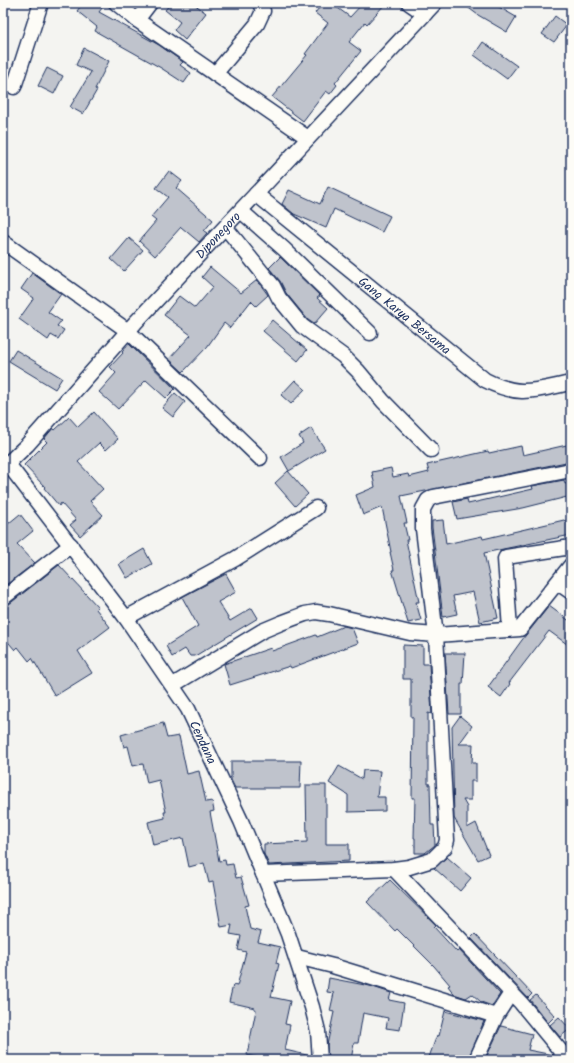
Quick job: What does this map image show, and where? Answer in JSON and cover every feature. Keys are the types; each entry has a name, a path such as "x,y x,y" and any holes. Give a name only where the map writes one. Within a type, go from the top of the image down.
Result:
{"street":[{"path":"14,87 41,3"},
{"path":"116,3 137,20 308,138"},
{"path":"137,20 150,3"},
{"path":"215,74 257,24 263,11 260,3"},
{"path":"409,3 425,14"},
{"name":"Diponegoro","path":"4,465 435,3"},
{"name":"Gang Karya Bersama","path":"256,194 485,380 501,388 524,392 571,383"},
{"path":"241,211 284,249 370,332"},
{"path":"226,228 273,286 279,298 302,326 348,361 383,401 431,450"},
{"path":"3,242 128,331 260,458"},
{"name":"Cendana","path":"4,465 71,546 126,618 188,709 238,814 297,957 318,1031 320,1060"},
{"path":"262,874 394,870 424,864 432,860 445,847 447,840 436,635 423,529 423,509 428,500 434,497 571,470"},
{"path":"126,618 235,559 316,508"},
{"path":"3,598 71,546"},
{"path":"510,629 504,559 506,557 571,547"},
{"path":"173,685 262,632 305,614 316,612 410,633 436,635 518,629 522,627 571,565"},
{"path":"558,583 571,592"},
{"path":"394,870 511,994 568,1060"},
{"path":"297,957 333,966 496,1016"},
{"path":"476,1060 496,1016 511,994"}],"building":[{"path":"83,3 106,3 99,12 159,45 183,62 180,65 191,73 184,83 161,68 95,31 97,27 77,11"},
{"path":"171,3 193,3 206,13 185,40 174,30 180,22 165,10"},
{"path":"323,3 331,3 350,17 363,3 386,3 367,24 365,22 349,42 361,51 335,83 337,85 330,94 326,91 303,121 272,97 307,55 305,54 328,23 315,13"},
{"path":"462,3 492,3 516,17 507,32 478,15"},
{"path":"555,16 567,25 554,42 542,34"},
{"path":"483,42 517,66 507,79 474,55"},
{"path":"84,48 109,61 95,89 97,90 83,114 70,107 91,72 76,65"},
{"path":"47,68 63,76 54,94 38,86"},
{"path":"169,171 182,181 176,188 213,220 204,231 207,233 199,242 181,227 155,256 139,241 156,221 151,217 168,197 156,188"},
{"path":"328,187 390,216 382,232 334,209 326,228 294,214 282,204 289,190 320,204"},
{"path":"129,238 143,250 124,271 111,259"},
{"path":"280,257 320,296 317,298 328,308 314,324 308,320 286,293 280,281 269,268"},
{"path":"210,267 241,293 257,280 268,295 256,306 251,301 230,328 224,323 207,347 183,372 169,359 191,335 164,315 179,296 195,308 213,287 202,277"},
{"path":"32,273 61,294 48,312 61,321 57,326 64,330 58,339 51,335 48,340 19,319 34,298 21,289"},
{"path":"272,320 307,350 298,361 263,331"},
{"path":"129,344 175,389 166,398 146,380 118,409 99,392 116,373 110,367"},
{"path":"16,350 62,378 55,389 9,361"},
{"path":"295,380 305,389 291,404 281,395"},
{"path":"175,393 185,402 173,417 162,408"},
{"path":"94,412 118,439 106,450 99,443 78,462 103,489 90,501 103,515 80,536 70,525 76,520 61,503 59,506 44,488 45,487 24,465 47,442 44,439 53,428 55,430 69,417 78,427"},
{"path":"311,428 325,449 289,471 281,457 303,443 299,436"},
{"path":"571,444 571,461 401,496 407,523 404,523 408,540 406,540 419,602 416,602 421,620 408,623 392,570 394,570 382,507 363,515 356,495 375,487 372,472 391,468 393,477 408,474 409,477 429,472 427,465 488,451 489,453 521,446 523,455"},
{"path":"288,471 308,494 295,506 275,483"},
{"path":"564,480 565,484 571,482 571,496 523,508 457,519 453,502 467,499 468,504 533,489 532,486"},
{"path":"20,514 33,531 17,544 35,563 3,587 3,528"},
{"path":"443,520 446,544 482,536 483,539 564,520 571,520 571,535 484,553 498,618 480,622 473,592 453,596 457,614 443,617 432,521"},
{"path":"144,549 152,564 127,578 119,564"},
{"path":"59,565 98,607 96,609 110,627 78,651 92,673 55,696 32,658 29,661 18,647 15,650 3,636 3,606 8,605"},
{"path":"226,574 236,592 218,602 230,621 252,608 258,618 195,656 190,656 185,649 172,657 166,646 198,626 182,597"},
{"path":"549,606 571,622 571,647 549,631 509,683 510,684 501,697 488,687"},
{"path":"344,626 352,628 358,643 291,668 290,666 230,685 224,664 271,648 272,651 316,635 317,637"},
{"path":"403,645 423,646 423,664 429,664 432,714 428,713 428,784 430,784 431,825 434,825 435,845 425,853 415,853 415,798 412,798 413,717 411,717 411,679 403,679"},
{"path":"445,653 465,653 463,684 461,684 461,714 449,714"},
{"path":"460,716 472,726 459,744 473,744 472,763 476,763 476,781 471,781 471,800 463,800 467,807 467,828 476,823 489,855 478,860 454,818 452,727"},
{"path":"163,723 167,738 179,736 187,774 199,771 206,802 212,801 214,811 210,812 219,861 225,860 226,865 233,864 236,878 241,877 249,905 245,906 250,929 261,932 258,942 280,947 276,963 279,964 271,997 290,1001 285,1024 290,1025 285,1050 311,1056 310,1060 268,1060 247,1055 256,1010 255,1008 229,1002 233,985 237,986 246,952 238,950 241,936 230,934 232,925 221,927 213,882 209,883 204,863 189,867 183,838 153,845 148,822 165,818 164,812 166,812 159,780 147,783 143,764 133,766 128,746 124,747 121,735"},
{"path":"231,761 301,761 300,788 235,788 231,780"},
{"path":"339,766 362,779 363,770 380,771 377,797 385,797 385,811 348,812 348,795 329,783"},
{"path":"306,785 326,785 326,844 349,844 349,861 269,865 264,854 264,844 307,842"},
{"path":"447,857 471,878 460,891 434,868"},
{"path":"390,880 436,925 434,927 457,952 459,950 500,994 492,1006 481,1002 472,994 466,998 454,994 448,986 450,985 434,966 397,929 395,931 367,902"},
{"path":"475,934 532,994 528,998 471,938"},
{"path":"329,978 370,986 391,993 389,1000 404,1003 400,1030 386,1028 388,1018 363,1013 358,1043 354,1043 351,1060 328,1059 327,1045 334,1012 330,1011 334,993 327,992"},
{"path":"536,995 555,1016 548,1023 530,1000"},
{"path":"445,1011 484,1021 468,1060 428,1060 437,1035 439,1036"},
{"path":"559,1017 570,1029 560,1037 550,1025"},
{"path":"501,1026 532,1034 528,1050 553,1055 554,1060 485,1060"}]}
